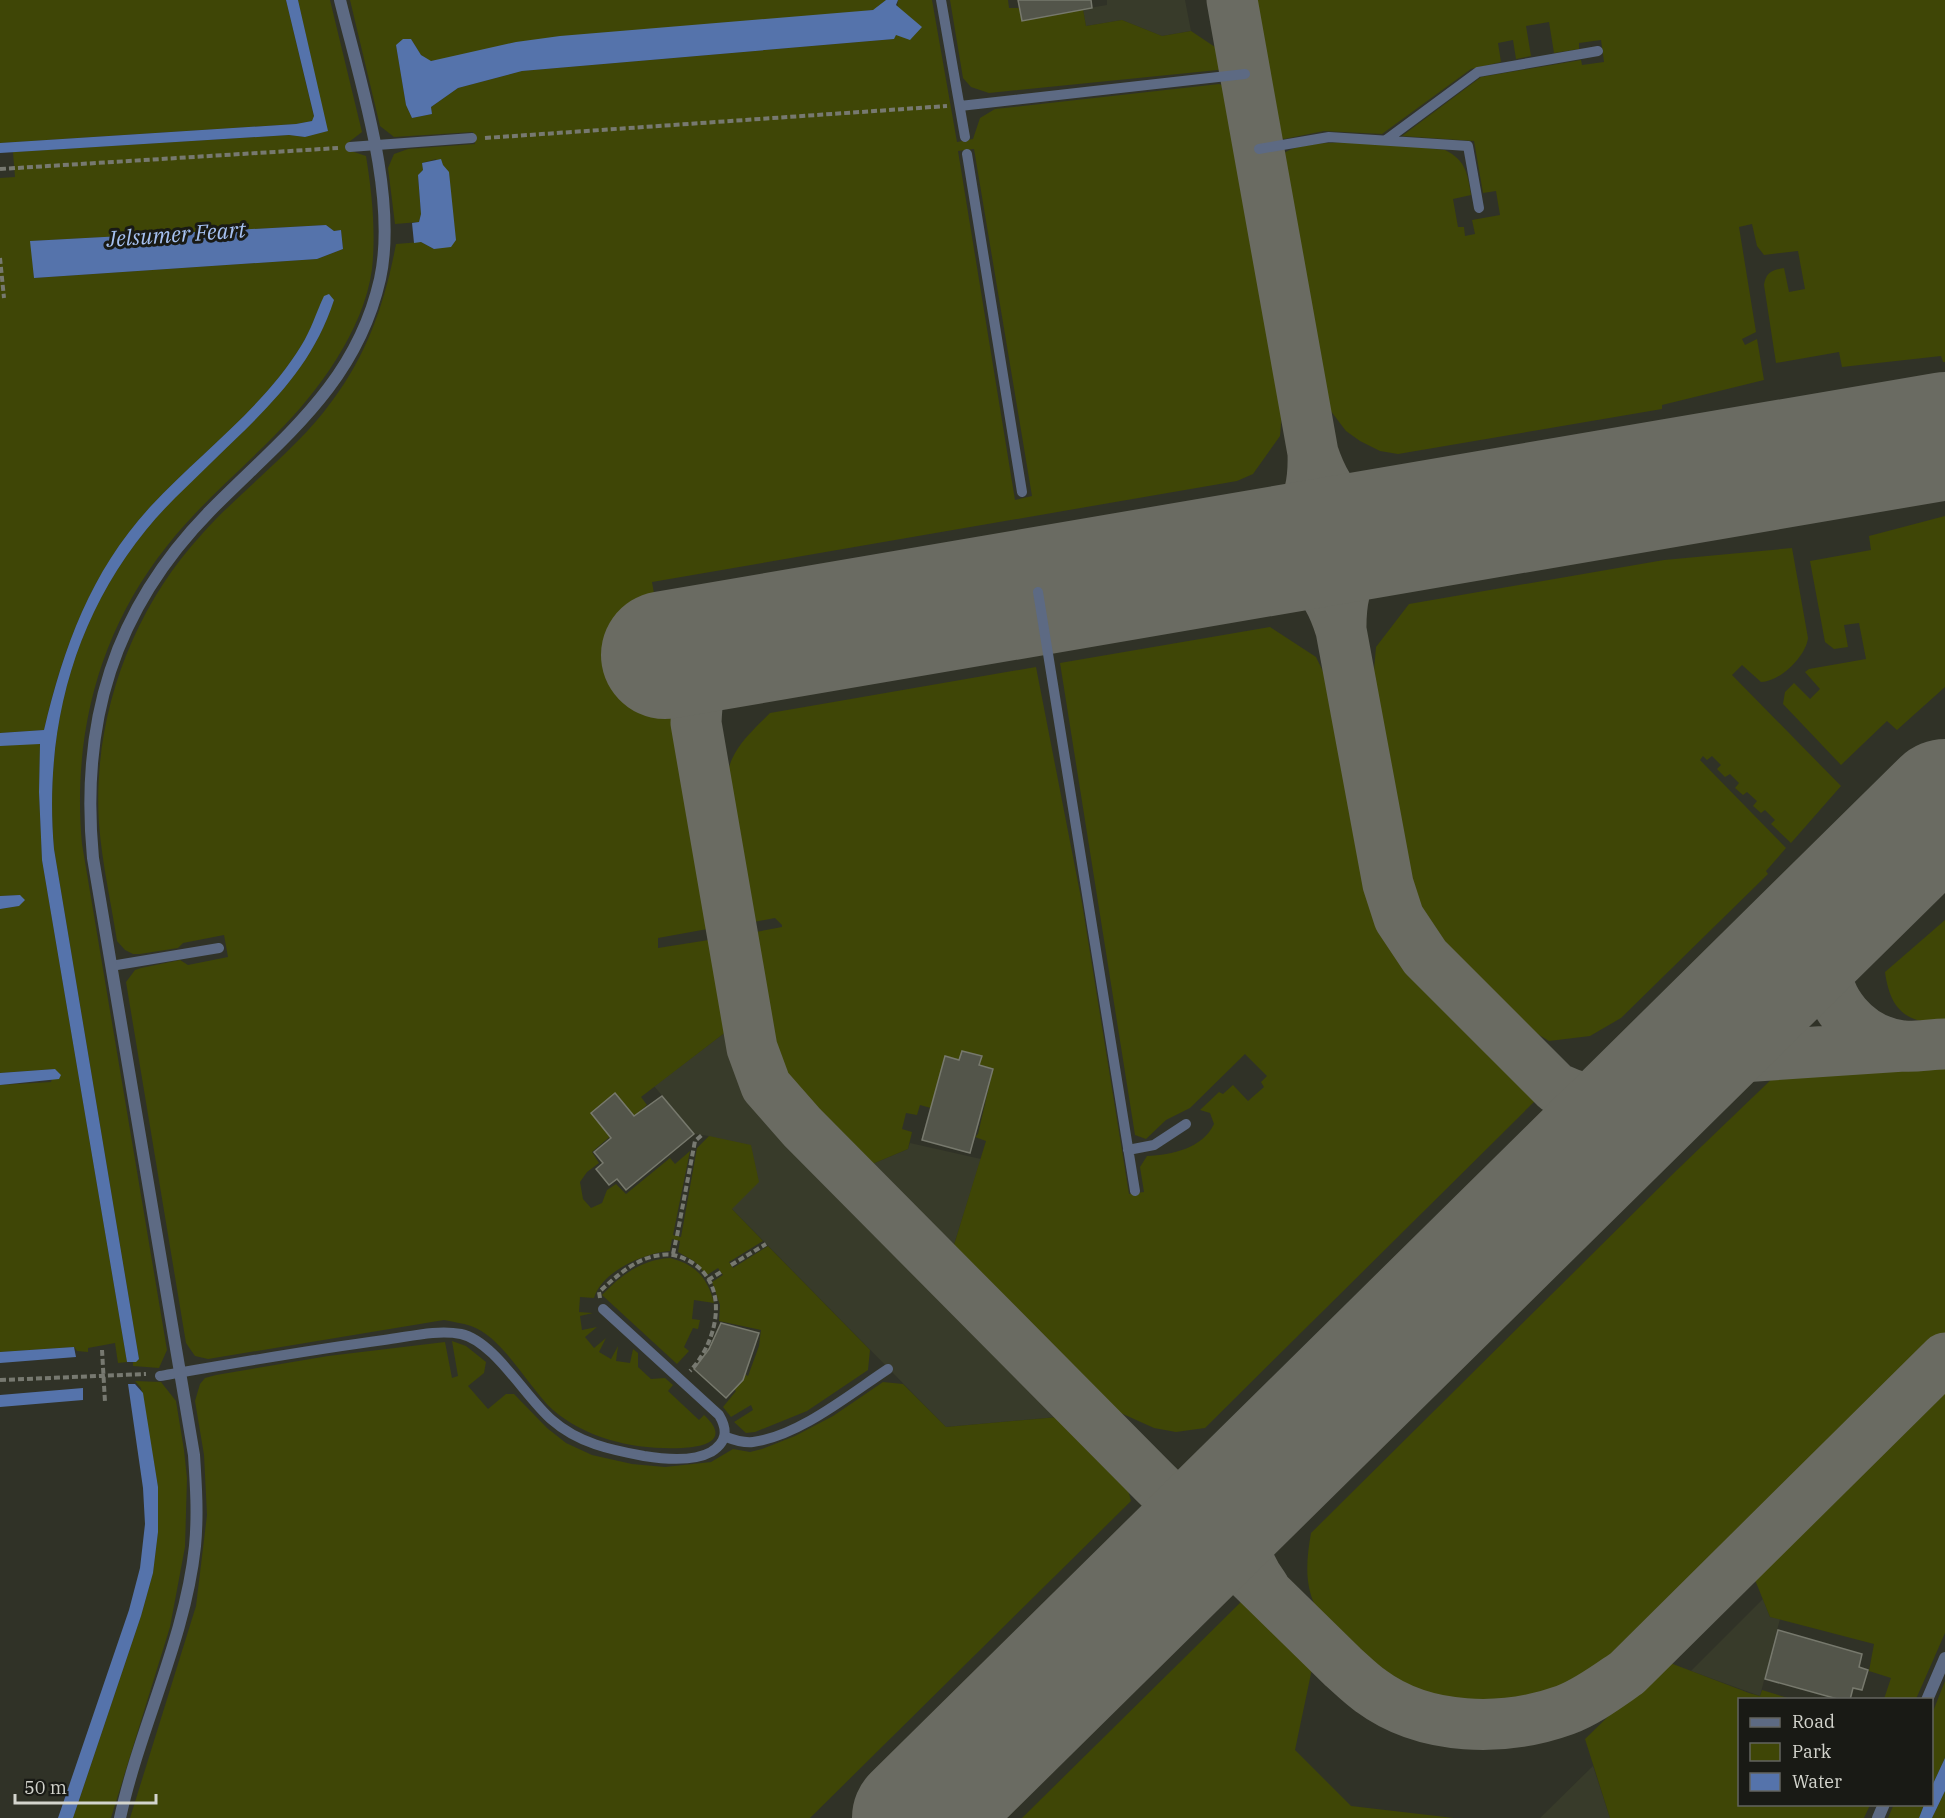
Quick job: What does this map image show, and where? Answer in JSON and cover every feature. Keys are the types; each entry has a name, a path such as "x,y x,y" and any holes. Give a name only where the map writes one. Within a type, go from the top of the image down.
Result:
{"street":[{"path":"120,1818 182,1616 195,1546 197,1513 194,1455 111,966 89,820 92,745 106,678 138,607 175,550 209,512 322,399 360,334 372,307 383,255 381,189 374,146 340,0"},
{"path":"1928,1698 1945,1658"}],"lane":[{"path":"941,0 965,137"},
{"path":"1386,140 1478,72 1598,51"},
{"path":"960,106 1245,74"},
{"path":"1259,149 1329,137 1468,146 1479,208"},
{"path":"350,147 472,138"},
{"path":"968,154 1022,492"},
{"path":"1038,592 1136,1191"},
{"path":"111,966 219,948"},
{"path":"1128,1150 1154,1145 1186,1124"},
{"path":"160,1376 338,1346 442,1332 462,1334 486,1349 553,1421 572,1434 609,1450 664,1459 706,1454 719,1447 726,1437 725,1425 719,1415 603,1309"},
{"path":"726,1437 753,1442 791,1428 828,1409 888,1369"}],"path":[{"path":"472,138 960,106"},
{"path":"0,169 350,147"},
{"path":"0,258 4,298"},
{"path":"673,1254 695,1141 702,1135"},
{"path":"731,1265 766,1244"},
{"path":"603,1309 599,1292 624,1270 646,1258 673,1254 695,1265 708,1280 717,1306 712,1334 703,1354 681,1380"},
{"path":"708,1280 721,1272"},
{"path":"102,1350 105,1402"},
{"path":"0,1380 105,1374 160,1376"}],"shaded area":[{"path":"1107,0 1185,0 1191,31 1162,36 1122,20 1086,26 1083,9 1107,5"},
{"path":"731,1028 738,1069 746,1094 759,1113 1058,1417 946,1427 732,1209 709,1136 694,1134 654,1086"},
{"path":"910,1143 981,1159 953,1248 870,1165 908,1149"},
{"path":"1763,1599 1770,1617 1780,1619 1760,1696 1691,1671"},
{"path":"1593,1766 1610,1818 1540,1818"}],"green space":[{"path":"0,0 286,0 314,117 312,121 296,124 0,143"},
{"path":"298,0 330,0 362,132 349,142 351,151 366,156 370,184 374,241 372,269 367,292 349,338 322,381 291,419 192,517 143,579 108,649 95,686 87,725 80,804 82,844 167,1350 159,1368 133,1366 133,1362 139,1359 54,849 52,806 59,721 68,680 82,640 99,602 120,565 162,511 285,387 313,347 334,300 324,297 311,328 286,369 250,410 151,506 112,556 82,611 60,669 44,730 0,733 0,178 15,177 13,152 289,135 305,137 327,131","holes":["326,225 334,231 341,230 343,249 317,259 34,278 31,241"]},
{"path":"350,0 886,0 874,10 430,61 421,55 411,39 396,45 406,105 412,118 432,114 431,107 458,88 522,71 894,39 898,0 932,0 957,142 973,139 980,118 995,109 1219,84 1230,88 1284,390 1280,436 1253,474 1237,481 652,582 713,928 658,938 658,948 715,939 731,1028 641,1097 647,1105 592,1152 599,1163 587,1172 580,1182 583,1199 591,1208 602,1203 607,1190 616,1184 626,1194 670,1158 675,1164 690,1151 673,1235 681,1237 697,1148 709,1136 751,1145 759,1182 732,1209 763,1241 729,1262 733,1268 768,1246 870,1350 868,1370 807,1411 755,1432 746,1433 734,1422 753,1410 751,1405 731,1417 723,1407 736,1391 727,1383 737,1370 748,1376 759,1346 761,1330 719,1321 720,1305 712,1282 723,1275 718,1268 707,1275 694,1261 678,1252 680,1241 672,1239 670,1251 648,1255 625,1265 598,1288 594,1298 580,1297 579,1312 593,1313 580,1316 582,1330 597,1327 585,1337 594,1348 606,1338 599,1352 611,1359 618,1346 616,1361 630,1363 633,1349 638,1353 638,1367 651,1379 665,1378 673,1385 668,1391 699,1420 704,1415 712,1424 715,1436 706,1444 699,1446 665,1448 631,1445 597,1436 582,1429 553,1410 504,1351 483,1332 471,1326 444,1320 208,1359 195,1356 186,1343 126,982 135,970 141,968 180,960 188,965 228,957 224,935 183,943 178,948 140,954 133,954 125,950 117,941 99,824 102,745 121,668 136,632 155,597 177,564 218,517 286,453 318,419 345,383 365,346 380,307 396,244 421,242 434,249 436,159 422,163 423,170 418,176 421,214 419,222 395,224 388,168 394,154 408,149 475,144 473,132 394,137 380,126","holes":["974,149 1032,496 1015,500 958,151"]},
{"path":"950,0 1008,0 1009,8 1083,9 1086,26 1122,20 1162,36 1191,31 1224,53 1226,66 1218,70 989,93 971,87 963,78"},
{"path":"1253,0 1945,0 1945,362 1941,356 1842,367 1839,352 1776,363 1764,285 1766,277 1773,271 1784,268 1789,292 1805,289 1798,251 1764,255 1757,246 1752,224 1739,227 1756,332 1742,339 1745,345 1757,339 1764,380 1662,405 1662,409 1398,454 1380,451 1360,441 1346,431 1330,410 1317,374 1278,158 1291,150 1309,145 1332,143 1383,144 1445,150 1462,163 1470,188 1471,195 1453,199 1458,227 1464,227 1465,236 1475,234 1472,220 1500,215 1496,191 1483,193 1474,141 1402,136 1481,77 1581,60 1582,65 1604,62 1601,40 1579,43 1579,49 1554,53 1549,22 1526,26 1531,56 1516,59 1513,40 1498,43 1501,62 1471,69 1382,134 1324,131 1284,139 1274,135"},
{"path":"1945,516 1945,687 1897,730 1887,721 1841,765 1783,704 1785,692 1794,683 1810,699 1820,689 1805,672 1809,669 1866,659 1859,623 1844,625 1848,647 1834,649 1825,642 1810,561 1871,550 1869,536"},
{"path":"1792,548 1808,638 1806,645 1791,667 1776,678 1761,682 1742,665 1732,675 1841,786 1791,843 1771,824 1775,820 1765,810 1761,813 1753,806 1757,801 1747,792 1743,795 1735,788 1739,783 1730,774 1725,777 1717,769 1721,765 1712,756 1707,760 1703,756 1700,760 1786,848 1766,871 1768,874 1621,1018 1590,1036 1549,1041 1508,1016 1433,939 1419,917 1409,892 1372,693 1376,647 1409,604 1664,560"},
{"path":"1270,627 1316,657 1336,698 1375,901 1391,942 1413,968 1538,1098 1205,1428 1176,1432 1154,1428 1114,1410 953,1248 986,1141 975,1137 978,1134 993,1069 979,1065 982,1056 962,1051 959,1060 945,1056 931,1108 920,1105 917,1115 906,1113 902,1129 912,1132 908,1149 870,1165 786,1078 771,1052 751,933 782,927 782,925 775,918 749,923 732,839 727,792 728,773 739,746 770,713 1036,667 1082,903 1129,1194 1144,1192 1140,1167 1147,1156 1176,1152 1195,1144 1209,1132 1214,1124 1210,1113 1200,1110 1219,1092 1223,1094 1233,1085 1248,1101 1264,1087 1261,1082 1267,1076 1245,1054 1190,1108 1166,1120 1146,1139 1135,1135 1060,663"},
{"path":"40,744 39,792 42,860 127,1362 118,1363 115,1343 88,1348 88,1352 77,1351 74,1347 0,1352 0,1085 51,1082 55,1069 0,1073 0,909 19,906 20,895 0,896 0,746"},
{"path":"1945,920 1945,1022 1920,1021 1902,1012 1896,1005 1887,985 1885,972"},
{"path":"1945,1066 1945,1335 1619,1656 1586,1678 1552,1694 1518,1704 1483,1707 1449,1703 1415,1692 1382,1675 1337,1636 1318,1611 1308,1584 1308,1552 1311,1533 1778,1073 1800,1075"},
{"path":"670,1258 687,1264 699,1273 708,1286 714,1303 694,1300 692,1319 700,1320 698,1329 693,1328 684,1347 689,1351 677,1364 602,1295 633,1269 660,1259"},
{"path":"452,1341 466,1346 486,1362 484,1373 468,1386 488,1409 506,1394 514,1394 547,1428 566,1443 592,1455 632,1464 665,1467 711,1462 733,1449 750,1452 795,1436 833,1416 883,1382 903,1384 946,1427 1058,1417 1127,1486 1131,1501 810,1818 130,1818 196,1606 207,1515 204,1455 195,1401 200,1384 205,1378 216,1375 328,1356 445,1342 452,1378 458,1376"},
{"path":"135,1381 161,1382 176,1401 187,1478 185,1547 170,1627 111,1818 73,1818 141,1616 153,1573 158,1532 158,1487 141,1388"},
{"path":"1945,1384 1945,1633 1916,1698 1884,1698 1891,1678 1869,1671 1874,1644 1770,1617 1753,1575"},
{"path":"1246,1597 1313,1664 1295,1750 1351,1806 1454,1818 1022,1818"},
{"path":"1665,1661 1749,1693 1760,1696 1762,1690 1788,1698 1738,1698 1738,1806 1870,1806 1864,1818 1610,1818 1585,1739"},
{"path":"1945,1681 1945,1758 1933,1784 1933,1711"},
{"path":"1945,1791 1945,1818 1932,1818"},
{"path":"1893,1806 1924,1806 1919,1818 1888,1818"}],"water":[{"path":"286,0 298,0 328,131 305,137 289,135 0,153 0,143 296,124 312,121 314,116"},
{"path":"886,0 898,0 896,5 922,27 910,40 896,35 894,39 522,71 458,88 431,107 432,114 412,118 406,105 396,45 403,39 411,39 421,55 431,61 516,42 560,36 873,10"},
{"path":"441,159 449,172 456,240 451,247 434,249 421,242 414,243 412,223 419,222 421,214 418,175 423,170 422,163"},
{"name":"Jelsumer Feart","path":"326,225 334,231 341,230 343,249 317,259 34,278 30,241"},
{"path":"329,294 334,300 324,325 299,369 268,407 162,512 120,565 99,602 82,640 68,680 59,721 52,806 54,849 139,1359 136,1362 127,1362 42,860 39,792 40,744 0,746 0,733 44,730 71,639 96,583 112,557 151,506 250,410 286,369 311,328 324,296"},
{"path":"20,895 25,900 19,906 0,909 0,896"},
{"path":"55,1069 61,1075 59,1079 0,1085 0,1073"},
{"path":"74,1347 76,1357 0,1363 0,1352"},
{"path":"128,1384 135,1384 143,1393 158,1487 158,1532 153,1573 141,1616 73,1818 58,1818 129,1610 140,1568 145,1524 143,1488"},
{"path":"83,1388 83,1400 0,1407 0,1395"},
{"path":"1945,1758 1945,1791 1932,1818 1919,1818 1924,1806 1933,1806 1933,1784"}],"building":[{"path":"1018,0 1091,0 1092,8 1022,21"},
{"path":"962,1051 982,1056 979,1065 993,1069 970,1153 922,1140 945,1056 959,1060"},
{"path":"615,1093 634,1116 662,1096 694,1134 626,1190 617,1179 609,1185 596,1169 603,1163 594,1152 611,1138 591,1113"},
{"path":"721,1323 759,1333 743,1380 726,1398 694,1369 709,1349"},
{"path":"1778,1630 1862,1654 1859,1667 1868,1670 1862,1690 1853,1688 1850,1698 1834,1698 1765,1679"}],"taxiway":[{"path":"1232,0 1313,453 1310,492 1305,507 1297,519 1274,539 1239,557"},
{"path":"1313,453 1329,488 1349,510 1377,522 1415,527"},
{"path":"1415,527 1381,543 1357,564 1345,592 1341,630 1388,884 1399,918 1425,957 1556,1088 1584,1098 1606,1102 1624,1099 1640,1093 1688,1065 1711,1059 1904,1046"},
{"path":"1239,557 1277,562 1305,573 1326,594 1341,630"},
{"path":"752,640 723,653 706,670 699,692 696,723 752,1048 766,1086 802,1127 1154,1482 1343,1667 1367,1688 1392,1704 1416,1714 1440,1720 1465,1724 1491,1724 1517,1722 1565,1710 1597,1693 1627,1673 1945,1358"},
{"path":"1852,895 1839,916 1827,945 1826,970 1836,1002 1858,1027 1871,1036 1903,1046 1945,1044"},
{"path":"1264,1474 1250,1503 1244,1531 1248,1559 1264,1587"}],"runway":[{"path":"665,655 1945,436"},
{"path":"916,1818 1945,803"}]}
